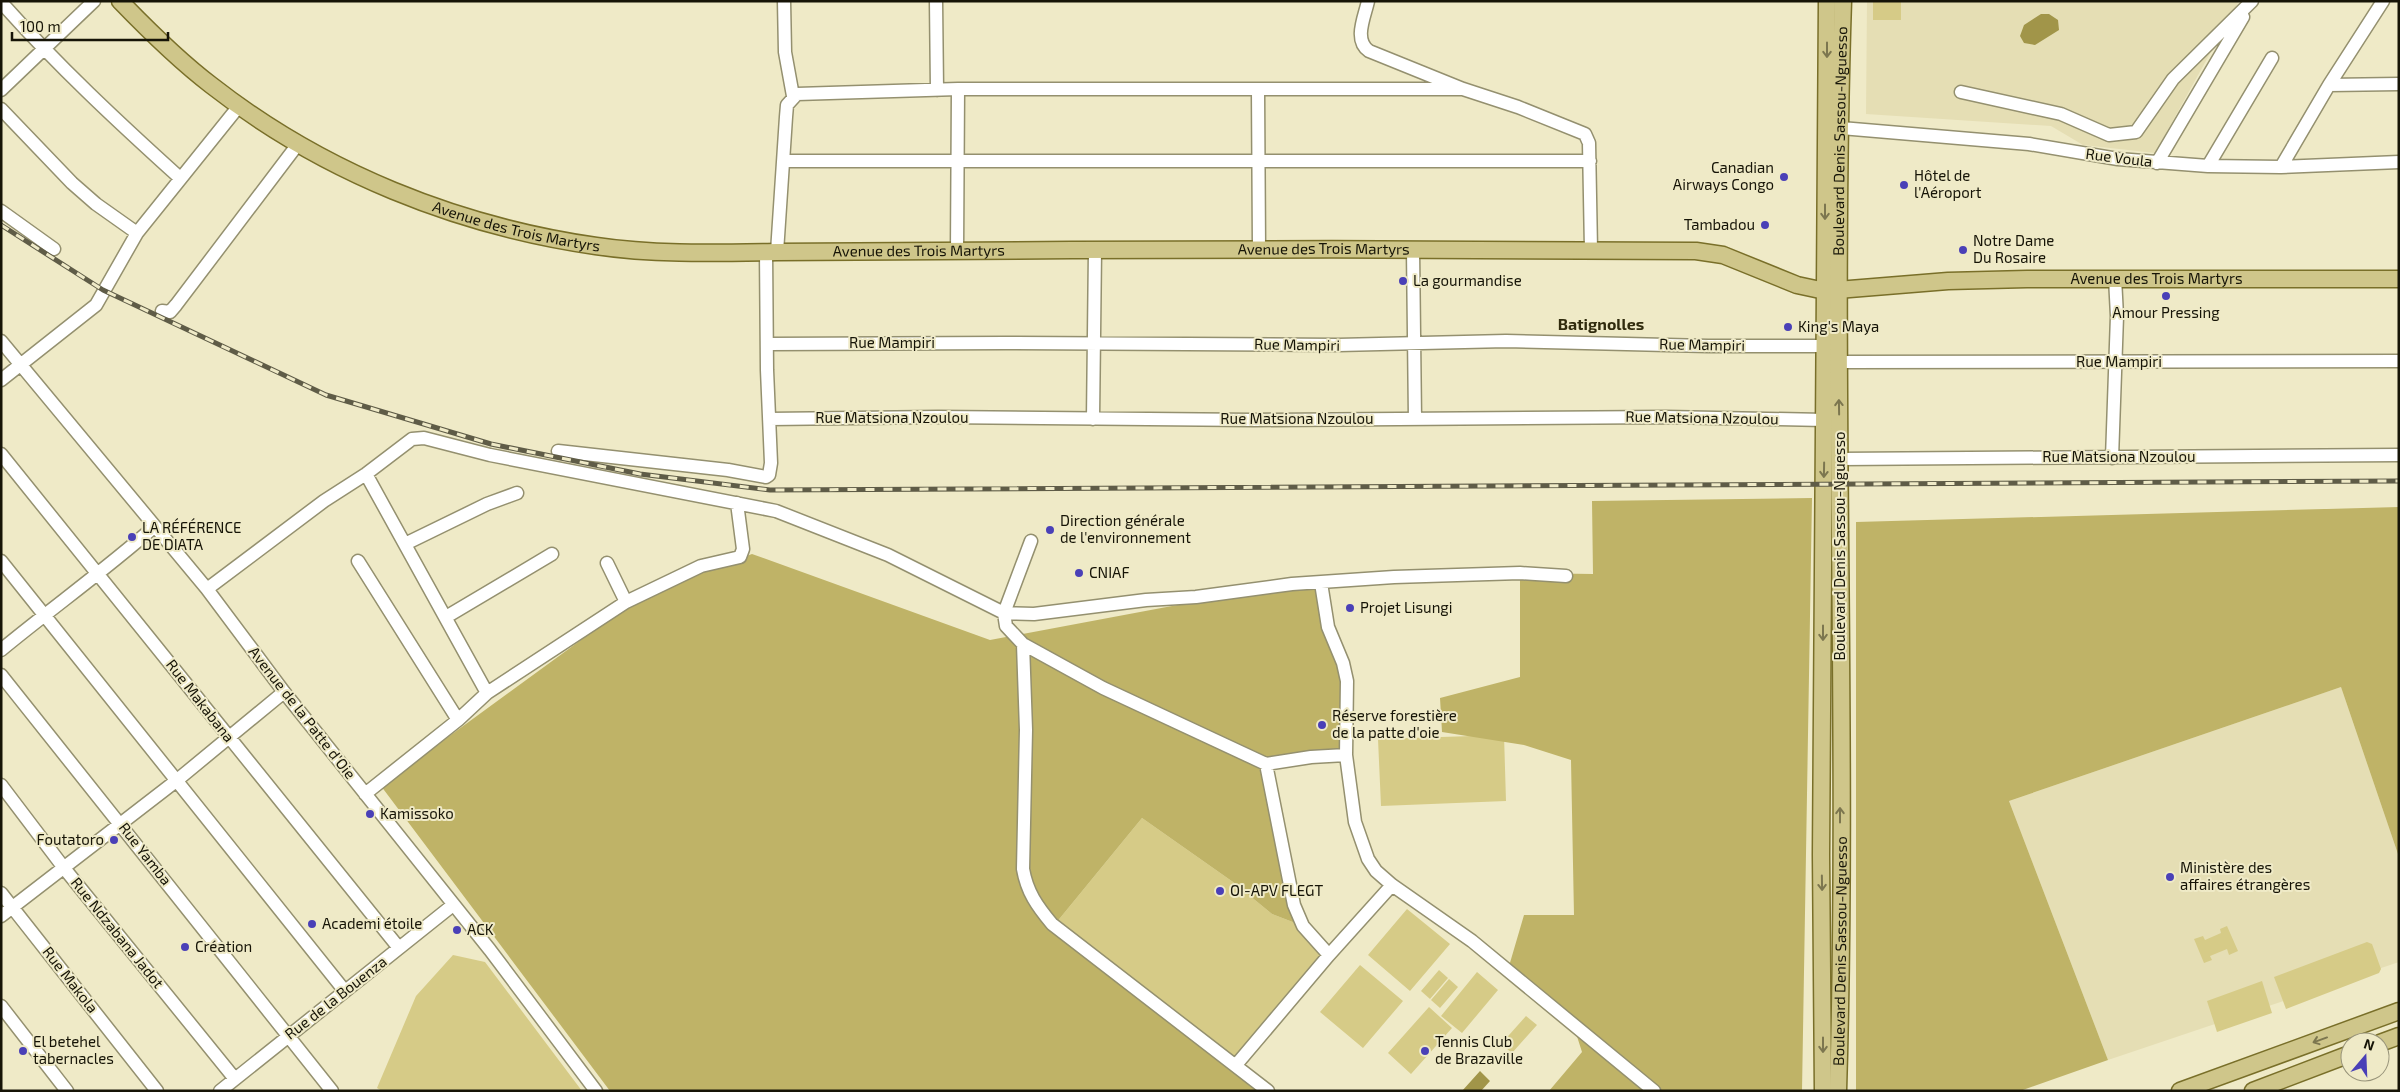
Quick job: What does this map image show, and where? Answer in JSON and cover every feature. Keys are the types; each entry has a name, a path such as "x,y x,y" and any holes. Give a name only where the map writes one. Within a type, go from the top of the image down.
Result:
{"main road":[{"name":"Avenue des Trois Martyrs","path":"120,1 167,48 211,86 298,144 362,178 439,209 479,222 547,238 599,247 636,250 772,252 1259,249 1591,250 1711,253 1790,282 1832,286 2114,278 2399,279"},
{"name":"Boulevard Denis Sassou-Nguesso","path":"1827,1 1832,286 1839,362 1840,459 1840,986 1838,1091"},
{"name":"Boulevard Denis Sassou-Nguesso","path":"1824,1091 1821,857 1825,313 1832,286 1841,128 1843,1"},
{"path":"1790,282 1813,297 1825,313"},
{"path":"2180,1091 2399,1011"},
{"path":"2253,1091 2340,1058"}],"street":[{"path":"1,90 94,1"},
{"path":"784,1 785,52 794,96"},
{"path":"936,1 937,90"},
{"path":"1368,1 1361,34 1363,47 1463,89 1518,107 1585,134 1589,143 1590,161 1591,250"},
{"path":"1961,92 2061,114 2109,135 2136,132 2173,79 2252,1 2157,163"},
{"path":"2281,167 2383,1"},
{"path":"1,2 44,49 180,178"},
{"path":"2208,166 2272,58"},
{"path":"2330,85 2399,84"},
{"path":"957,251 958,89"},
{"path":"558,451 728,470 766,477 771,473 768,344 772,252 788,105 794,96 802,93 958,89 1463,89"},
{"path":"1258,90 1259,249"},
{"path":"1,380 96,305 137,233 239,106"},
{"path":"1,109 72,183 96,204 137,233"},
{"name":"Rue Voula","path":"1841,128 2029,144 2072,152 2157,163 2281,167 2399,162"},
{"path":"162,311 170,312 176,306 298,144"},
{"path":"783,161 957,162 1115,160 1258,163 1590,161"},
{"path":"1,211 54,249"},
{"path":"1093,419 1095,250"},
{"path":"1413,250 1415,419"},
{"path":"2112,458 2116,316 2114,278"},
{"name":"Avenue de la Patte d'Oie","path":"1,341 207,589 284,692 453,905 596,1091"},
{"name":"Rue Mampiri","path":"768,344 1413,344 1506,341 1708,346 1826,346"},
{"name":"Rue Mampiri","path":"1839,362 2399,361"},
{"name":"Rue Matsiona Nzoulou","path":"769,420 938,417 1093,419 1666,417 1825,420"},
{"path":"207,589 276,535 366,474 412,439 424,438 490,455 776,511 888,555 1004,613 1034,614 1146,600 1196,597 1292,584 1372,582 1520,574 1566,576"},
{"name":"Rue Makabana","path":"1,454 399,948"},
{"name":"Rue Matsiona Nzoulou","path":"1840,459 2399,455"},
{"path":"366,474 486,693"},
{"path":"405,544 487,504 517,493"},
{"path":"365,794 458,720 486,693 626,602 701,566 742,556 744,549 737,503"},
{"path":"1,650 44,614 98,575 154,527"},
{"path":"1031,541 1004,613 1006,626 1023,644 1103,688 1266,764 1310,757 1346,755"},
{"path":"446,617 552,554"},
{"path":"1,561 344,990"},
{"path":"358,561 458,720"},
{"path":"607,563 626,602"},
{"path":"1321,583 1328,626 1343,663 1347,681 1346,755 1355,822 1361,842 1376,871 1392,885 1478,946 1654,1091"},
{"path":"1023,644 1026,730 1022,869 1026,887 1034,902 1052,924 1268,1091"},
{"name":"Rue Yamba","path":"1,675 120,822 332,1091"},
{"path":"1,916 120,822 176,781 284,692"},
{"path":"1266,764 1294,905 1303,926 1328,954"},
{"name":"Rue Ndzabana Jadot","path":"1,785 64,868 235,1079"},
{"path":"1236,1066 1328,954 1392,885"},
{"name":"Rue Makola","path":"1,893 157,1091"},
{"name":"Rue de la Bouenza","path":"220,1091 344,990 453,905"},
{"path":"1,1006 67,1091"}],"shaded area":[{"path":"1867,1 2239,1 2155,153 2083,145 2051,126 1866,114"},
{"path":"1873,1 1901,1 1901,20 1873,20"},
{"path":"2041,14 2049,14 2058,20 2059,30 2035,45 2024,43 2020,36 2024,25"},
{"path":"1812,498 1802,1091 1549,1091 1582,1052 1574,1027 1507,973 1524,915 1574,915 1571,760 1524,745 1442,732 1440,698 1520,677 1520,573 1593,574 1592,501"},
{"path":"2399,507 2399,857 2341,687 2009,801 2108,1060 2020,1091 1856,1091 1856,522"},
{"path":"752,554 990,640 1295,583 1321,583 1343,662 1346,755 1266,764 1303,926 1272,914 1233,882 1142,818 1056,923 1269,1091 610,1091 381,786 644,594"},
{"path":"2341,687 2399,857 2399,962 2108,1060 2009,801"},
{"path":"1504,735 1506,801 1381,806 1378,739"},
{"path":"1142,818 1233,882 1272,914 1303,926 1329,955 1236,1065 1056,923"},
{"path":"1407,909 1450,944 1410,991 1368,955"},
{"path":"2227,926 2238,951 2229,955 2227,949 2210,956 2212,960 2204,963 2194,939 2203,936 2205,940 2221,933 2220,929"},
{"path":"2367,942 2372,944 2381,969 2379,973 2286,1009 2274,977"},
{"path":"453,955 485,962 582,1091 382,1091 377,1088 416,996"},
{"path":"1360,965 1403,1001 1363,1048 1320,1012"},
{"path":"1439,970 1448,978 1430,999 1421,991"},
{"path":"1477,972 1498,990 1462,1033 1441,1016"},
{"path":"1449,979 1458,987 1440,1008 1431,1000"},
{"path":"2262,981 2272,1013 2217,1032 2207,1001"},
{"path":"1429,1007 1452,1028 1411,1074 1388,1053"},
{"path":"1526,1016 1537,1025 1512,1053 1501,1044"},
{"path":"1480,1071 1490,1081 1481,1091 1462,1091"}],"railway":[{"path":"1,225 103,290 326,395 491,444 640,474 770,490 2399,481"}],"place":[{"name":"Canadian Airways Congo","path":"1784,177"},
{"name":"Hôtel de l'Aéroport","path":"1904,185"},
{"name":"Tambadou","path":"1765,225"},
{"name":"Notre Dame Du Rosaire","path":"1963,250"},
{"name":"La gourmandise","path":"1403,281"},
{"name":"Amour Pressing","path":"2166,296"},
{"name":"King's Maya","path":"1788,327"},
{"name":"Direction générale de l'environnement","path":"1050,530"},
{"name":"LA RÉFÉRENCE DE DIATA","path":"132,537"},
{"name":"CNIAF","path":"1079,573"},
{"name":"Projet Lisungi","path":"1350,608"},
{"name":"Réserve forestière de la patte d'oie","path":"1322,725"},
{"name":"Kamissoko","path":"370,814"},
{"name":"Foutatoro","path":"114,840"},
{"name":"Ministère des affaires étrangères","path":"2170,877"},
{"name":"OI-APV FLEGT","path":"1220,891"},
{"name":"Academi étoile","path":"312,924"},
{"name":"ACK","path":"457,930"},
{"name":"Création","path":"185,947"},
{"name":"El betehel tabernacles","path":"23,1051"},
{"name":"Tennis Club de Brazaville","path":"1425,1051"}],"district":[{"name":"Batignolles","path":"1601,324"}]}
